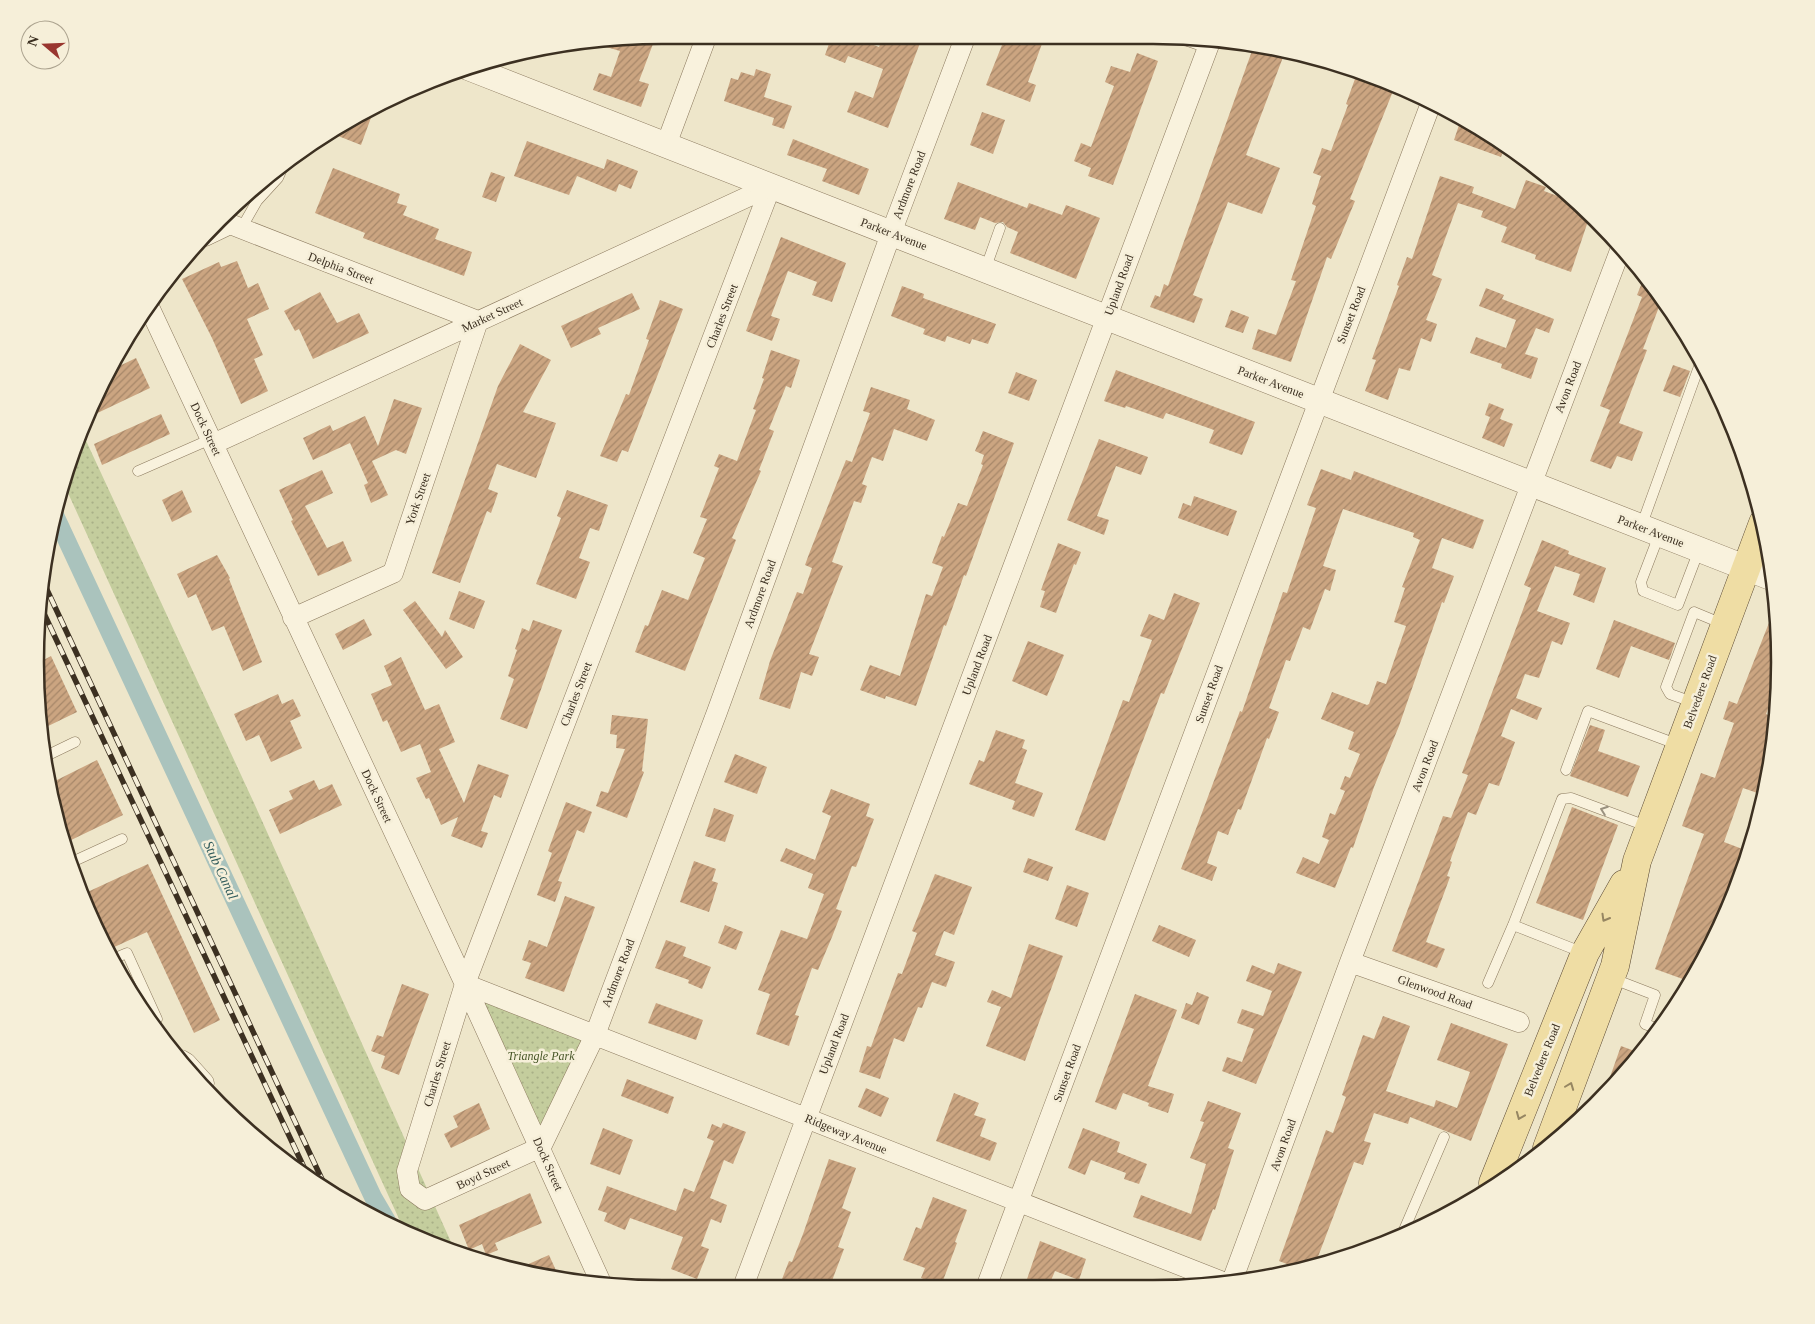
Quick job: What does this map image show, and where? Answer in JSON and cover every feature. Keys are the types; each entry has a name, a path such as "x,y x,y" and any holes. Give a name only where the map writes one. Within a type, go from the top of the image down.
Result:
{"main road":[{"name":"Belvedere Road","path":"1496,1176 1585,953 1637,860 1758,535"},
{"name":"Belvedere Road","path":"1552,1134 1615,966 1637,860"}],"street":[{"path":"666,145 704,44"},
{"name":"Ardmore Road","path":"541,1147 595,1035 717,712 963,44"},
{"name":"Upland Road","path":"746,1280 1208,47"},
{"name":"Parker Avenue","path":"479,72 1318,400 1330,419 1344,428 1360,434 1391,429 1765,575"},
{"name":"Sunset Road","path":"990,1280 1428,109"},
{"name":"Market Street","path":"212,441 771,186"},
{"name":"Charles Street","path":"425,1200 410,1188 407,1171 465,984 771,186"},
{"name":"Delphia Street","path":"222,228 230,224 478,321"},
{"name":"Avon Road","path":"1233,1275 1618,254"},
{"name":"Dock Street","path":"152,313 541,1147 598,1277"},
{"name":"York Street","path":"293,618 393,573 478,321"},
{"name":"Glenwood Road","path":"1350,962 1519,1022"},
{"name":"Ridgeway Avenue","path":"465,984 1212,1277"},
{"name":"Boyd Street","path":"425,1200 541,1147"}],"lane":[{"path":"241,229 257,201 277,179"},
{"path":"984,270 1000,228"},
{"path":"1698,372 1650,531 1641,587 1644,591 1725,624"},
{"name":"Market Street","path":"138,471 212,441"},
{"path":"1678,605 1699,550"},
{"path":"1694,612 1666,687 1670,694 1696,704"},
{"path":"1566,770 1588,711 1680,745"},
{"path":"51,754 75,742"},
{"path":"1488,983 1513,926 1562,799 1571,798 1650,827"},
{"path":"77,860 122,839"},
{"path":"1513,926 1585,953"},
{"path":"119,956 127,953 155,1015"},
{"path":"1610,978 1656,995 1645,1024 1651,1026"},
{"path":"1406,1225 1444,1137"}],"green space":[{"path":"86,440 254,803 451,1243 400,1221 68,493"},
{"name":"Triangle Park","path":"465,984 595,1035 541,1147"}],"building":[{"path":"653,44 639,81 649,84 641,107 593,90 599,73 611,77 620,51 605,47"},
{"path":"829,44 871,44 879,47 880,44 920,44 888,128 847,112 855,91 873,98 883,69 848,56 845,63 825,55"},
{"path":"1002,44 1042,44 1028,82 1036,85 1030,102 986,85"},
{"path":"1252,52 1283,58 1246,155 1280,168 1262,214 1228,202 1193,295 1203,299 1194,323 1150,307 1155,295 1160,297 1164,284 1168,286"},
{"path":"1137,53 1158,61 1113,185 1088,176 1091,168 1074,161 1081,143 1091,147 1114,86 1105,82 1111,66 1130,72"},
{"path":"756,69 771,74 764,97 792,106 784,129 772,125 774,118 724,101 731,78 738,80 741,72 754,76"},
{"path":"1355,78 1393,92 1350,199 1355,201 1331,259 1327,257 1291,362 1252,349 1258,329 1276,335 1296,281 1291,280 1316,206 1312,204 1321,176 1313,173 1322,148 1331,151 1348,105 1346,104"},
{"path":"982,112 1005,120 993,154 970,145"},
{"path":"371,117 361,145 338,136"},
{"path":"1459,125 1503,153 1501,157 1454,140"},
{"path":"793,139 869,169 859,195 822,181 827,169 787,155"},
{"path":"527,141 604,169 607,159 638,171 631,189 619,184 616,192 577,176 569,195 514,176"},
{"path":"333,168 400,194 397,203 407,206 403,215 439,229 435,239 472,252 464,276 363,238 365,233 315,213"},
{"path":"491,172 505,177 496,202 482,197"},
{"path":"1440,176 1474,187 1472,193 1515,209 1526,180 1546,187 1544,191 1562,198 1587,223 1571,272 1535,259 1536,255 1501,242 1507,227 1481,217 1483,211 1458,203 1432,275 1442,279 1426,320 1437,324 1431,342 1421,338 1410,371 1399,368 1388,400 1365,391 1376,360 1372,359 1399,286 1397,285 1407,257 1412,259"},
{"path":"958,182 1027,208 1029,203 1062,215 1066,205 1100,218 1076,279 1010,253 1018,232 1007,227 1003,222 995,223 980,217 975,230 944,219"},
{"path":"781,237 846,263 832,302 812,295 817,282 788,271 771,316 780,319 772,341 746,331"},
{"path":"237,261 248,288 258,283 269,309 247,319 263,355 254,359 268,391 241,404 212,338 182,279 219,262 221,267"},
{"path":"1641,284 1659,308 1643,349 1647,350 1619,423 1643,432 1632,461 1617,456 1611,469 1590,461 1610,410 1600,406 1642,297 1637,295"},
{"path":"902,286 924,294 923,298 996,324 988,344 972,339 970,344 947,336 945,342 923,334 925,329 891,316"},
{"path":"1486,288 1504,295 1502,299 1554,319 1549,333 1536,328 1525,354 1538,358 1531,379 1501,368 1502,364 1470,353 1476,337 1506,348 1516,320 1479,306"},
{"path":"320,292 337,323 359,313 369,333 313,359 299,329 295,331 284,311"},
{"path":"632,293 640,309 598,328 601,334 571,348 561,326"},
{"path":"660,300 683,309 628,452 622,450 617,462 600,456 626,394 629,395 649,340 646,339"},
{"path":"1231,310 1249,317 1243,333 1225,327"},
{"path":"520,344 551,360 523,412 556,423 536,478 497,464 488,489 498,493 491,513 487,511 460,583 432,573 498,386"},
{"path":"771,350 800,360 791,388 786,386 769,429 774,431 759,470 761,471 732,538 736,540 685,671 635,652 645,625 648,626 662,590 688,600 705,558 693,553 707,519 700,517 719,468 714,466 719,454 737,461 756,410 753,409 764,379 762,378"},
{"path":"136,358 150,388 96,414 108,389 120,366"},
{"path":"1673,365 1690,371 1680,397 1663,391"},
{"path":"1116,370 1255,422 1242,455 1209,443 1214,430 1166,413 1163,419 1126,406 1125,408 1104,401"},
{"path":"1016,372 1037,380 1029,401 1008,393"},
{"path":"871,387 910,400 907,409 935,420 927,441 894,429 883,461 872,457 862,484 867,486 861,503 854,501 832,562 843,566 809,654 819,657 812,676 801,672 790,709 759,699 770,661 797,592 803,594 812,568 805,565 809,554 846,460 852,462 870,413 863,411"},
{"path":"394,399 422,408 406,454 396,450 372,461 388,495 371,503 364,485 368,483 350,443 313,460 303,438 330,425 333,431 365,416 378,446"},
{"path":"1489,403 1504,409 1500,419 1513,424 1504,447 1482,438 1490,417 1485,415"},
{"path":"161,414 170,434 102,465 94,444"},
{"path":"983,431 1014,443 966,576 964,575 946,626 944,625 916,706 886,696 885,699 860,690 870,665 900,676 926,594 932,596 943,567 932,563 942,536 944,537 958,503 967,506 983,465 981,464 984,455 975,451"},
{"path":"1099,439 1148,457 1141,475 1116,466 1097,516 1109,520 1104,535 1067,520"},
{"path":"1321,469 1351,480 1354,471 1484,520 1473,549 1442,538 1432,568 1454,576 1444,603 1442,602 1399,726 1374,787 1353,848 1351,847 1335,888 1296,873 1303,857 1319,864 1329,840 1322,837 1330,813 1335,815 1345,791 1340,789 1345,776 1350,778 1360,754 1348,749 1354,732 1321,719 1332,692 1367,705 1377,681 1386,684 1406,626 1394,622 1405,588 1402,587 1420,540 1413,537 1414,533 1343,509 1323,566 1336,570 1330,591 1325,589 1310,630 1303,627 1290,661 1286,660 1269,708 1279,712 1269,739 1267,738 1241,810 1238,809 1228,835 1218,831 1207,863 1217,867 1212,881 1181,869 1240,711 1242,712 1283,592 1287,593 1316,508 1307,505"},
{"path":"322,470 333,493 305,506 327,548 343,541 352,561 318,576 291,521 293,520 279,490"},
{"path":"182,490 192,512 172,522 162,500"},
{"path":"567,490 608,505 599,531 590,528 579,558 590,562 576,599 536,584 561,518 557,516"},
{"path":"1194,496 1237,511 1228,536 1178,518 1183,503 1191,506"},
{"path":"1542,540 1569,551 1568,554 1606,568 1594,603 1573,595 1580,574 1555,566 1537,611 1570,623 1562,645 1552,641 1539,678 1525,674 1516,698 1542,708 1537,720 1511,709 1501,736 1515,742 1499,786 1489,783 1476,815 1468,812 1450,861 1452,862 1447,876 1450,877 1426,942 1445,949 1437,968 1392,951 1443,816 1451,818 1468,775 1462,773 1531,588 1524,585"},
{"path":"1058,543 1081,552 1076,565 1074,564 1056,613 1040,607 1045,591 1041,590"},
{"path":"217,555 230,578 262,662 243,671 224,626 212,631 196,594 188,598 177,574"},
{"path":"459,591 485,601 474,629 449,619"},
{"path":"1174,593 1200,603 1164,694 1161,693 1105,841 1075,830 1123,700 1129,702 1152,640 1140,636 1149,614 1164,620"},
{"path":"415,601 442,637 445,630 463,657 446,669 403,610"},
{"path":"364,619 372,635 343,650 335,634"},
{"path":"533,620 562,630 527,729 500,719 514,679 508,676 522,628 529,631"},
{"path":"1614,620 1675,643 1669,660 1631,646 1619,678 1596,669"},
{"path":"1770,621 1770,702 1766,714 1769,715 1766,743 1757,793 1743,788 1724,842 1742,849 1738,861 1724,899 1683,979 1655,969 1704,834 1682,826 1701,773 1715,778 1734,723 1723,719 1729,701 1737,704"},
{"path":"1028,641 1064,655 1047,696 1012,681"},
{"path":"51,656 77,712 47,726 45,702 44,660"},
{"path":"401,657 425,710 439,704 455,742 439,749 464,803 478,764 509,775 501,798 494,795 481,831 488,833 482,848 451,836 458,817 441,825 429,798 426,799 416,778 431,772 420,744 401,752 387,720 383,722 371,694 392,685 384,666"},
{"path":"278,694 282,704 293,699 301,716 290,721 302,748 271,762 259,735 246,741 234,714"},
{"path":"612,715 648,719 642,771 644,772 627,818 596,806 601,791 608,793 625,749 616,748 617,735 610,734"},
{"path":"1590,725 1605,730 1598,751 1640,766 1628,797 1570,776"},
{"path":"996,730 1025,740 1022,748 1027,750 1015,783 1043,793 1034,817 1012,809 1015,801 969,784 979,760 984,762"},
{"path":"735,754 767,767 757,794 724,782"},
{"path":"97,760 123,815 71,840 56,781"},
{"path":"314,780 319,790 332,784 342,805 280,834 269,810 293,799 289,791"},
{"path":"831,789 870,804 866,816 874,819 856,867 852,866 836,909 842,911 832,937 818,970 812,968 795,1015 799,1016 789,1046 756,1034 770,994 758,990 781,930 807,939 824,894 808,888 813,874 780,861 786,848 815,860 831,816 822,812"},
{"path":"566,802 592,812 584,833 577,830 558,881 562,882 555,902 537,895 552,853 548,851"},
{"path":"1572,807 1618,825 1583,920 1536,903"},
{"path":"714,808 734,815 725,842 705,836"},
{"path":"1028,858 1053,867 1048,881 1023,872"},
{"path":"694,861 716,869 712,881 718,883 709,912 680,902"},
{"path":"148,864 220,1020 194,1033 147,932 114,947 88,892"},
{"path":"935,874 972,887 954,935 944,931 935,955 955,962 946,987 932,982 922,1008 918,1007 904,1042 894,1038 880,1079 859,1072 867,1046 871,1047 898,973 902,974 917,933 912,931"},
{"path":"1067,885 1089,893 1077,927 1055,919"},
{"path":"565,896 595,907 564,992 525,978 531,963 522,960 529,940 547,947"},
{"path":"725,925 743,932 736,950 718,943"},
{"path":"1159,925 1196,940 1189,957 1152,941"},
{"path":"666,940 686,947 683,956 711,967 702,989 688,983 689,980 655,968"},
{"path":"1029,944 1063,956 1025,1061 986,1046 1001,1007 987,1002 992,990 1011,998"},
{"path":"1278,963 1302,972 1256,1084 1222,1071 1227,1057 1242,1062 1254,1029 1237,1023 1242,1009 1263,1016 1272,991 1246,981 1252,965 1274,974"},
{"path":"402,984 429,994 399,1075 381,1068 385,1056 371,1051 377,1035 383,1037"},
{"path":"1197,992 1209,997 1199,1025 1181,1018 1186,1003 1192,1005"},
{"path":"1135,994 1177,1010 1148,1086 1174,1094 1168,1113 1148,1106 1149,1103 1123,1093 1116,1110 1095,1102"},
{"path":"656,1003 703,1020 696,1040 648,1023"},
{"path":"1383,1016 1410,1026 1386,1091 1434,1107 1436,1100 1457,1108 1470,1072 1437,1060 1451,1023 1508,1044 1471,1141 1410,1117 1408,1124 1374,1113 1364,1141 1371,1143 1363,1165 1354,1162 1318,1258 1289,1265 1279,1261 1326,1130 1333,1133 1346,1097 1342,1095 1363,1035 1374,1039"},
{"path":"1621,1046 1633,1051 1618,1070 1610,1077"},
{"path":"627,1079 674,1097 668,1114 621,1096"},
{"path":"866,1088 889,1098 881,1117 858,1107"},
{"path":"954,1093 979,1103 974,1115 986,1119 980,1136 997,1143 990,1161 936,1141"},
{"path":"1208,1101 1241,1113 1228,1148 1234,1150 1215,1210 1213,1209 1201,1241 1133,1217 1141,1195 1191,1214 1206,1164 1190,1158 1204,1122 1200,1121"},
{"path":"479,1103 490,1129 451,1148 444,1134 458,1127 453,1116"},
{"path":"723,1123 746,1132 733,1164 724,1160 710,1198 727,1205 721,1223 711,1219 701,1246 709,1249 697,1279 671,1269 683,1237 630,1218 625,1230 604,1221 607,1213 598,1210 607,1186 676,1211 684,1188 694,1192 714,1141 707,1138 712,1124 721,1128"},
{"path":"603,1128 633,1140 620,1175 590,1164"},
{"path":"1083,1128 1120,1142 1117,1152 1147,1164 1139,1184 1124,1179 1126,1173 1091,1160 1085,1175 1068,1168"},
{"path":"829,1159 856,1168 842,1208 851,1212 838,1247 844,1249 832,1280 782,1280 789,1261 792,1262"},
{"path":"530,1193 542,1223 495,1243 498,1250 487,1254 482,1244 468,1249 459,1225"},
{"path":"933,1197 967,1210 943,1280 926,1280 921,1278 925,1268 903,1260 916,1227 921,1229"},
{"path":"1040,1241 1086,1259 1079,1280 1055,1271 1051,1280 1027,1280"},
{"path":"549,1255 556,1271 541,1268 527,1265"}],"waterway":[{"name":"Stub Canal","path":"60,525 373,1197 382,1212"}],"railway":[{"path":"48,592 321,1177"},
{"path":"46,617 302,1164"}]}
